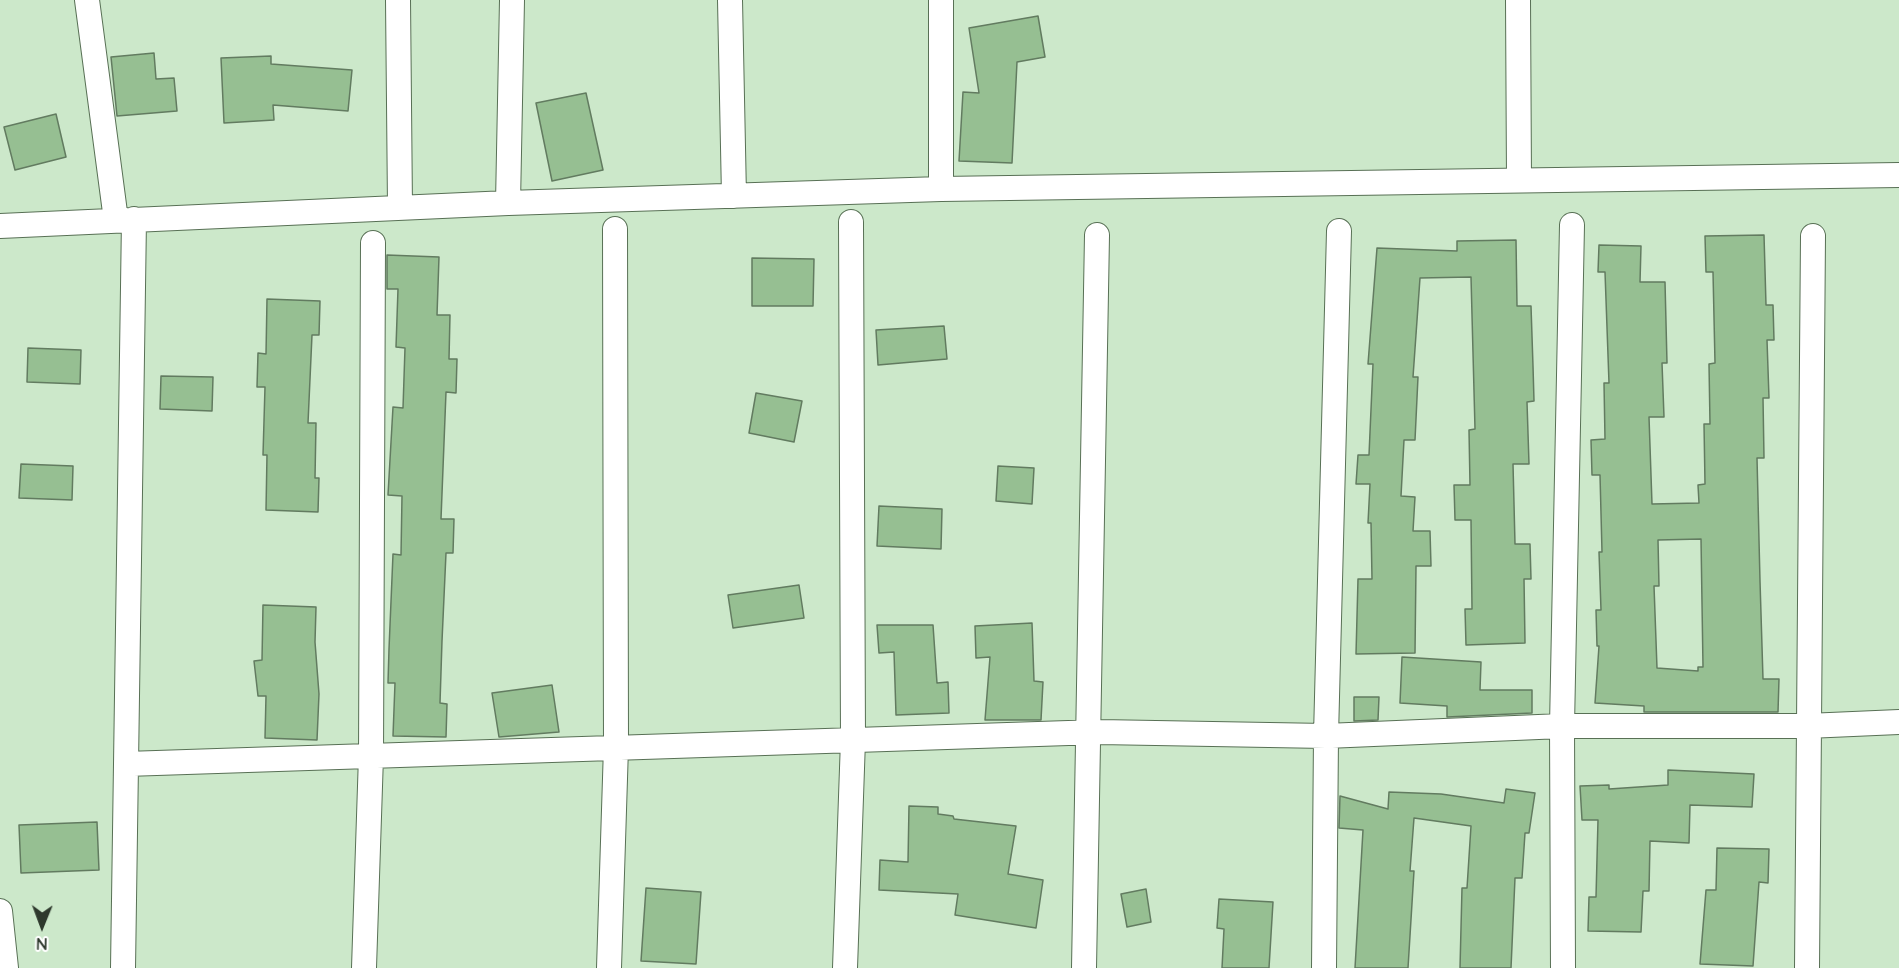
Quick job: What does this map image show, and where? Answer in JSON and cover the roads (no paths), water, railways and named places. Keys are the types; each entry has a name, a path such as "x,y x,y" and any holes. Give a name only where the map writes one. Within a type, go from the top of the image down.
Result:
{"street":[{"path":"87,0 125,220 126,764 123,968"},
{"path":"398,0 400,207"},
{"path":"508,203 512,0"},
{"path":"730,0 734,196"},
{"path":"941,0 941,189"},
{"path":"1518,0 1519,180"},
{"path":"0,226 400,207 941,189 1899,175"},
{"path":"845,968 853,740 851,222"},
{"path":"1563,968 1562,726 1572,225"},
{"path":"609,968 616,747 615,229"},
{"path":"1324,968 1326,736 1339,231"},
{"path":"1084,968 1097,235"},
{"path":"1808,968 1807,726 1813,236"},
{"path":"364,968 371,756 373,243"},
{"path":"126,764 1089,733 1326,736 1562,726 1807,726 1899,722"},
{"path":"0,911 6,968"}]}
